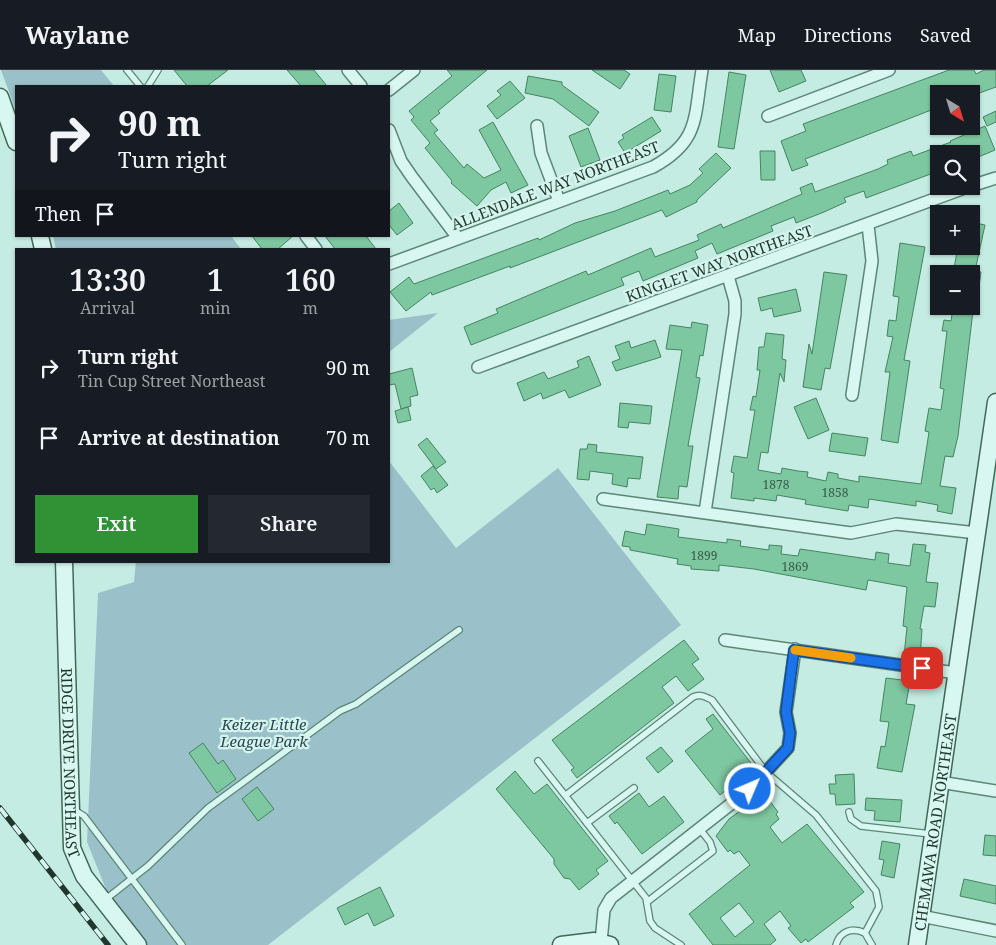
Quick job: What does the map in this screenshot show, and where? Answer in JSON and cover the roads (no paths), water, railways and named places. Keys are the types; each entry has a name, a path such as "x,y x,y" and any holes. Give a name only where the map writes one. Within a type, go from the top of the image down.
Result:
{"main road":[{"path":"0,96 15,139"},
{"name":"CHEMAWA ROAD NORTHEAST","path":"917,945 977,533 992,462 996,402"},
{"name":"RIDGE DRIVE NORTHEAST","path":"64,563 70,835 76,860 84,876 138,945"},
{"path":"562,945 605,944"}],"street":[{"path":"348,70 360,85"},
{"path":"390,89 414,70"},
{"name":"ALLENDALE WAY NORTHEAST","path":"390,264 653,167 681,148 689,135 694,121 702,70"},
{"path":"768,116 871,73 889,70"},
{"path":"537,126 541,153 559,201"},
{"path":"390,133 401,161 458,238"},
{"name":"KINGLET WAY NORTHEAST","path":"980,183 996,178"},
{"name":"KINGLET WAY NORTHEAST","path":"478,367 947,195"},
{"path":"852,395 872,261 868,225"},
{"path":"307,237 315,248"},
{"path":"705,512 735,314 735,301 728,276"},
{"path":"603,500 705,512 851,533 896,524 977,533"},
{"path":"725,640 956,673"},
{"path":"605,944 604,910 611,898 750,789 788,748 790,740 786,712 794,650"},
{"path":"940,782 996,791"},
{"path":"921,916 996,930"}],"lane":[{"path":"127,70 139,85"},
{"path":"149,85 158,70"},
{"path":"103,901 133,878 208,808 340,711 356,704 459,630"},
{"path":"566,795 692,697 699,694 712,700 766,772 816,815 876,891 879,907 865,933"},
{"path":"538,761 632,880 647,902 650,921 655,928 682,945"},
{"path":"587,823 634,788"},
{"path":"69,807 84,816 133,878 182,945"},
{"path":"849,812 851,818 861,826 933,835"},
{"path":"647,902 713,851 710,842 699,828"},
{"path":"836,945 841,935 847,931 859,930 865,933 872,945"}],"railway":[{"path":"0,808 108,945"}],"park label":[{"name":"Keizer Little League Park","path":"264,732"}]}
